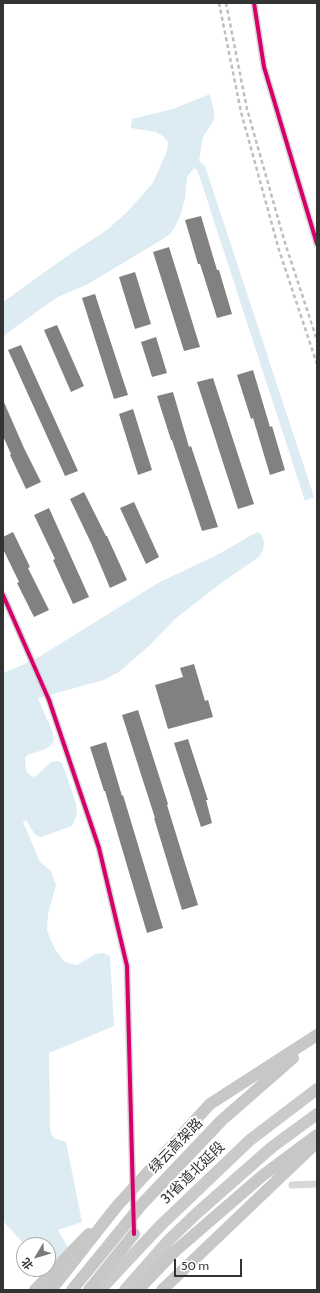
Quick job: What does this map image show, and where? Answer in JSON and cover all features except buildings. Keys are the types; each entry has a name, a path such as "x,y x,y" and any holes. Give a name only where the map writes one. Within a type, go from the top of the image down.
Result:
{"highway":[{"path":"35,1290 116,1206 210,1104 317,1036"},
{"name":"绿云高架路","path":"72,1290 143,1203 222,1120 317,1036"},
{"path":"138,1290 174,1252 262,1176 317,1135"},
{"path":"162,1290 317,1142"},
{"path":"51,1290 116,1206"},
{"path":"89,1290 134,1234"}],"main road":[{"name":"31省道北延段","path":"100,1290 160,1226 250,1140 317,1089"},
{"path":"125,1290 169,1240 196,1214 272,1146 317,1114"},
{"path":"196,1214 257,1177 317,1135"}],"street":[{"path":"254,3 264,67 317,244"},
{"path":"3,595 49,700 99,848 127,966 134,1234"},
{"path":"292,1185 317,1184"}],"shaded area":[{"path":"210,94 214,112 214,120 203,137 199,161 205,166 314,497 305,501 199,175 197,170 194,168 187,177 185,199 180,216 170,234 88,284 56,298 3,336 3,302 70,254 107,230 126,213 153,183 167,151 168,142 163,136 156,132 131,128 132,119 173,109"},
{"path":"257,532 261,534 264,542 263,550 259,557 221,583 175,619 149,646 119,672 104,680 38,698 52,731 54,740 46,749 27,755 25,758 26,771 32,777 36,776 51,762 58,761 62,763 76,803 77,814 72,826 41,837 34,833 26,820 23,822 40,862 51,871 56,885 48,914 47,929 49,936 55,949 64,961 70,964 77,965 96,954 103,953 110,956 114,1026 49,1053 51,1134 56,1139 66,1142 82,1222 58,1230 74,1258 65,1267 56,1262 56,1237 18,1237 3,1221 3,673 34,660 158,583 217,555"}],"railway":[{"path":"219,3 241,112 279,250 317,364"},
{"path":"226,3 247,109 285,243 317,340"}],"cycle path":[{"path":"254,3 264,67 317,244"},
{"path":"3,595 49,700 99,848 127,966 134,1234"}]}
